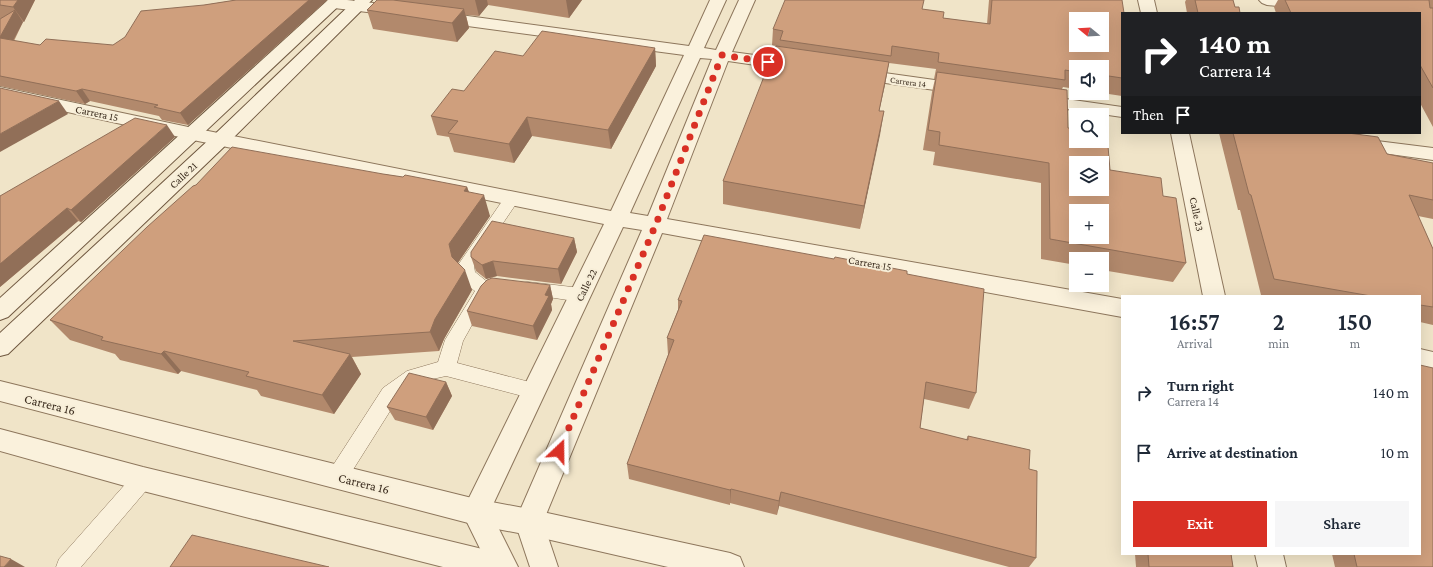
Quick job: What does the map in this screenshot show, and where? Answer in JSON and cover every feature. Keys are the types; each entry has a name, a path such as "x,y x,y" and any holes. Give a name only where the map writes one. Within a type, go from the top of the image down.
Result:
{"street":[{"name":"Calle 22","path":"476,512 617,219 718,0"},
{"path":"544,567 529,522 656,224 722,55 747,0"},
{"path":"1146,0 1149,12"},
{"path":"1267,0 1322,6"},
{"path":"0,311 335,1 361,3 417,14 816,69"},
{"name":"Calle 21","path":"0,347 222,139 361,3"},
{"name":"Carrera 14","path":"840,72 981,92"},
{"name":"Carrera 15","path":"0,92 193,134 617,219 656,224 1121,308"},
{"path":"1020,98 1121,112"},
{"name":"Calle 23","path":"1180,134 1214,295"},
{"path":"1338,142 1433,154"},
{"path":"1421,359 1433,362"},
{"name":"Carrera 16","path":"0,392 476,512 529,522 730,567"},
{"path":"0,440 143,479 499,567"},
{"path":"476,512 504,567"},
{"path":"1269,555 1272,567"}],"lane":[{"path":"512,198 466,265 467,276 498,286 581,295"},
{"path":"446,368 454,340 498,286"},
{"path":"337,477 390,394 414,376 446,368 534,391"},
{"path":"67,567 143,479"}],"building":[{"path":"0,0 18,0 13,7 0,5"},
{"path":"236,0 309,0 180,113 154,107 158,105 82,89 76,91 0,76 0,38 40,45 46,39 113,45 125,37 141,11 204,5"},
{"path":"377,0 393,0 464,9 452,23 367,10"},
{"path":"785,0 924,0 922,9 944,12 943,18 990,24 992,0 1122,0 1124,12 1121,12 1121,78 1109,76 1109,60 1069,60 1069,71 1065,70 1065,80 938,62 939,53 892,46 891,56 780,40 783,31 773,29"},
{"path":"1195,0 1233,0 1235,7 1239,7 1240,12 1198,12"},
{"path":"1285,0 1429,0 1430,8 1433,8 1433,88 1421,67 1421,12 1291,12"},
{"path":"15,10 0,37 0,19"},
{"path":"542,31 655,48 608,130 527,117 509,144 448,133 458,121 431,116 452,89 464,91 495,51 523,56"},
{"path":"776,46 889,62 879,111 884,111 864,206 723,181"},
{"path":"937,72 1067,90 1069,148 1108,148 1109,156 1069,156 1069,196 1109,196 1109,158 1110,170 1161,178 1163,196 1176,198 1186,263 1078,244 1109,244 1109,204 1069,204 1069,242 1050,239 1049,163 939,145 940,132 928,130"},
{"path":"0,88 59,101 0,134"},
{"path":"135,118 167,125 71,210 67,208 0,264 0,196"},
{"path":"1233,134 1356,134 1378,137 1387,154 1433,163 1433,200 1409,195 1433,249 1433,307 1421,305 1421,295 1365,295 1274,279 1251,195 1249,194"},
{"path":"232,147 383,174 403,177 405,175 467,187 464,191 484,195 449,244 452,257 465,270 435,319 430,332 293,341 350,354 322,395 246,376 249,372 164,351 161,354 101,340 103,337 50,320 147,227 196,185"},
{"path":"492,221 574,238 558,269 493,261 482,265 471,257 471,252"},
{"path":"704,235 834,259 835,257 907,271 907,274 984,289 976,393 926,382 920,428 968,440 968,436 1030,450 1029,469 1037,471 1036,558 781,492 779,501 627,464 674,340 667,338 682,301 678,300"},
{"path":"492,278 550,285 545,295 549,296 533,326 467,311 481,286 487,280"},
{"path":"1421,365 1433,368 1433,567 1357,567 1354,555 1421,555"},
{"path":"409,373 446,382 426,417 387,407"},
{"path":"192,535 329,567 170,567"},
{"path":"1148,555 1231,555 1233,567 1149,567"},
{"path":"0,556 11,559 4,567 0,567"}],"route":[{"path":"559,451 656,224 722,55 768,62"}]}
